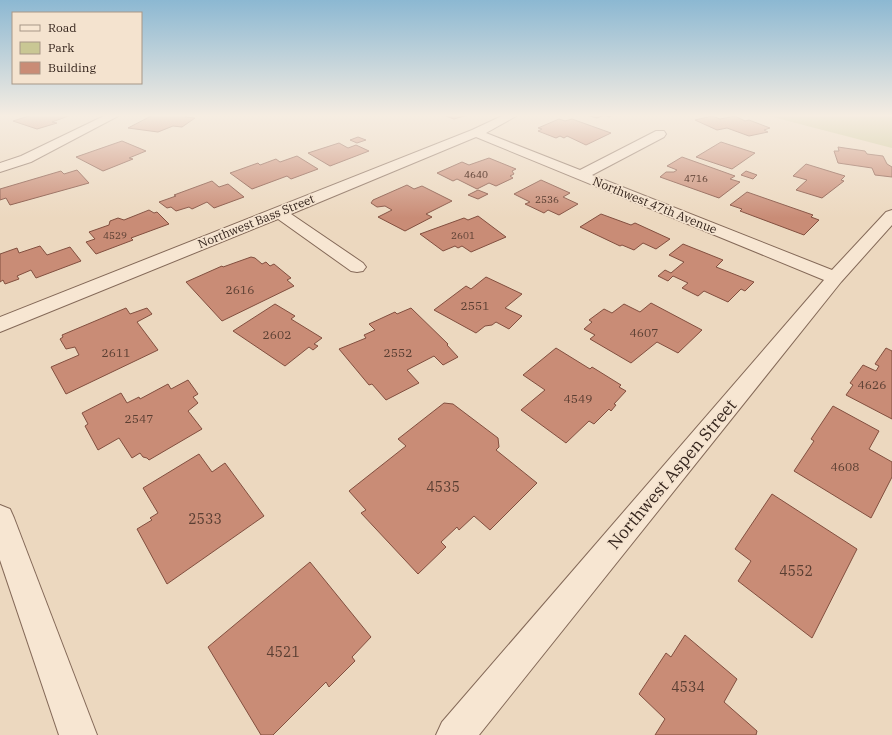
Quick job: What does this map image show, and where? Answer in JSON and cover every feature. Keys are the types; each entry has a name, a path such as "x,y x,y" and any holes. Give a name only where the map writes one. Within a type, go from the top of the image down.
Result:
{"street":[{"path":"0,168 26,159 45,149"},
{"name":"Northwest Bass Street","path":"0,325 435,149"},
{"name":"Northwest 47th Avenue","path":"516,149 835,278"},
{"path":"582,176 632,149"},
{"path":"278,212 357,267"},
{"name":"Northwest Aspen Street","path":"455,735 835,278 892,215"},
{"path":"0,518 78,735"}],"building":[{"path":"98,149 142,149 146,151 129,158 133,159 103,171 76,157"},
{"path":"319,149 365,149 369,151 330,166 308,153"},
{"path":"709,149 744,149 755,153 732,169 696,157"},
{"path":"839,149 854,149 865,151 867,154 883,156 887,164 892,167 892,177 875,175 872,168 838,163 834,151 839,151"},
{"path":"297,156 318,169 291,179 287,176 252,189 230,173 258,163 260,165 276,159 280,162"},
{"path":"682,157 735,176 730,179 740,182 719,198 660,177 666,172 674,172 677,170 667,166"},
{"path":"489,158 516,169 512,171 514,174 510,176 513,178 496,186 489,183 477,189 457,179 453,181 437,173 462,162 469,165"},
{"path":"806,164 845,176 841,180 844,181 822,198 796,190 807,180 793,176"},
{"path":"77,170 89,183 10,205 6,198 0,200 0,189 61,171 64,174"},
{"path":"746,171 757,175 753,179 741,175"},
{"path":"541,180 570,193 563,197 578,204 559,215 548,210 544,213 525,204 530,202 514,194"},
{"path":"212,181 219,187 228,184 244,197 214,208 207,202 192,209 189,207 176,211 171,207 167,208 159,202 176,196 174,195"},
{"path":"407,185 414,189 422,186 452,201 426,214 432,217 405,231 378,217 392,210 385,206 377,207 371,203 373,200"},
{"path":"478,190 488,194 478,199 468,195"},
{"path":"747,192 813,215 811,217 819,220 804,235 740,211 742,209 730,205"},
{"path":"149,210 154,213 157,212 169,224 131,238 133,240 96,254 86,242 95,239 89,232 109,225 110,221 118,218 124,220"},
{"path":"601,214 631,225 635,223 670,239 656,249 643,243 634,250 622,245 620,246 580,227"},
{"path":"478,216 506,237 471,252 462,246 458,248 455,246 443,251 420,234 464,218 468,220"},
{"path":"683,244 723,260 716,267 754,282 745,291 741,289 728,302 704,291 698,296 682,288 688,283 673,276 668,281 658,276 665,270 671,273 684,262 669,255"},
{"path":"40,246 47,255 70,247 81,261 36,278 31,270 17,276 19,279 5,284 3,280 0,282 0,254 17,248 19,253"},
{"path":"251,257 255,258 262,264 266,262 270,266 274,264 291,278 287,280 294,286 222,321 186,282 222,266 223,267"},
{"path":"486,277 522,294 505,308 522,316 509,329 496,322 492,325 485,326 476,333 434,310 466,286 471,289"},
{"path":"651,303 702,330 678,353 657,342 631,363 590,339 595,335 584,329 592,322 589,320 604,309 612,313 624,304 640,312"},
{"path":"275,304 295,316 291,319 322,338 314,344 318,346 313,350 309,347 285,366 233,331"},
{"path":"126,308 130,314 147,308 152,314 137,322 158,350 66,394 51,367 79,355 75,347 66,349 60,339 63,337 62,335"},
{"path":"411,308 448,344 447,345 458,357 443,365 434,356 407,370 419,383 386,400 372,384 369,385 339,349 366,338 364,335 375,330 369,324 395,312 397,314"},
{"path":"556,348 590,369 592,367 621,385 619,387 626,391 614,404 616,405 611,411 609,409 594,424 589,421 566,443 521,410 545,390 523,375"},
{"path":"886,348 892,351 892,419 846,395 853,385 850,383 863,365 876,371 879,366 875,364"},
{"path":"188,380 198,394 193,397 198,403 188,411 202,429 149,460 143,457 140,453 132,458 119,438 98,450 85,426 88,424 82,413 121,393 127,403 139,397 140,399 168,384 171,389"},
{"path":"444,403 453,404 498,438 499,447 496,450 537,483 490,530 474,516 459,530 457,527 441,542 446,547 418,574 361,513 366,510 349,491 406,446 398,439"},
{"path":"833,406 879,431 869,449 892,462 892,477 871,518 794,471 814,441 811,439"},
{"path":"199,454 212,472 225,463 264,516 167,584 137,529 152,520 150,518 158,513 143,488"},
{"path":"772,494 857,549 812,638 738,581 751,561 735,549"},
{"path":"310,562 371,637 352,657 355,661 329,687 326,682 273,735 261,735 208,647"},
{"path":"685,635 737,679 724,702 757,731 756,735 655,735 665,719 639,694 666,653 671,657"}]}
